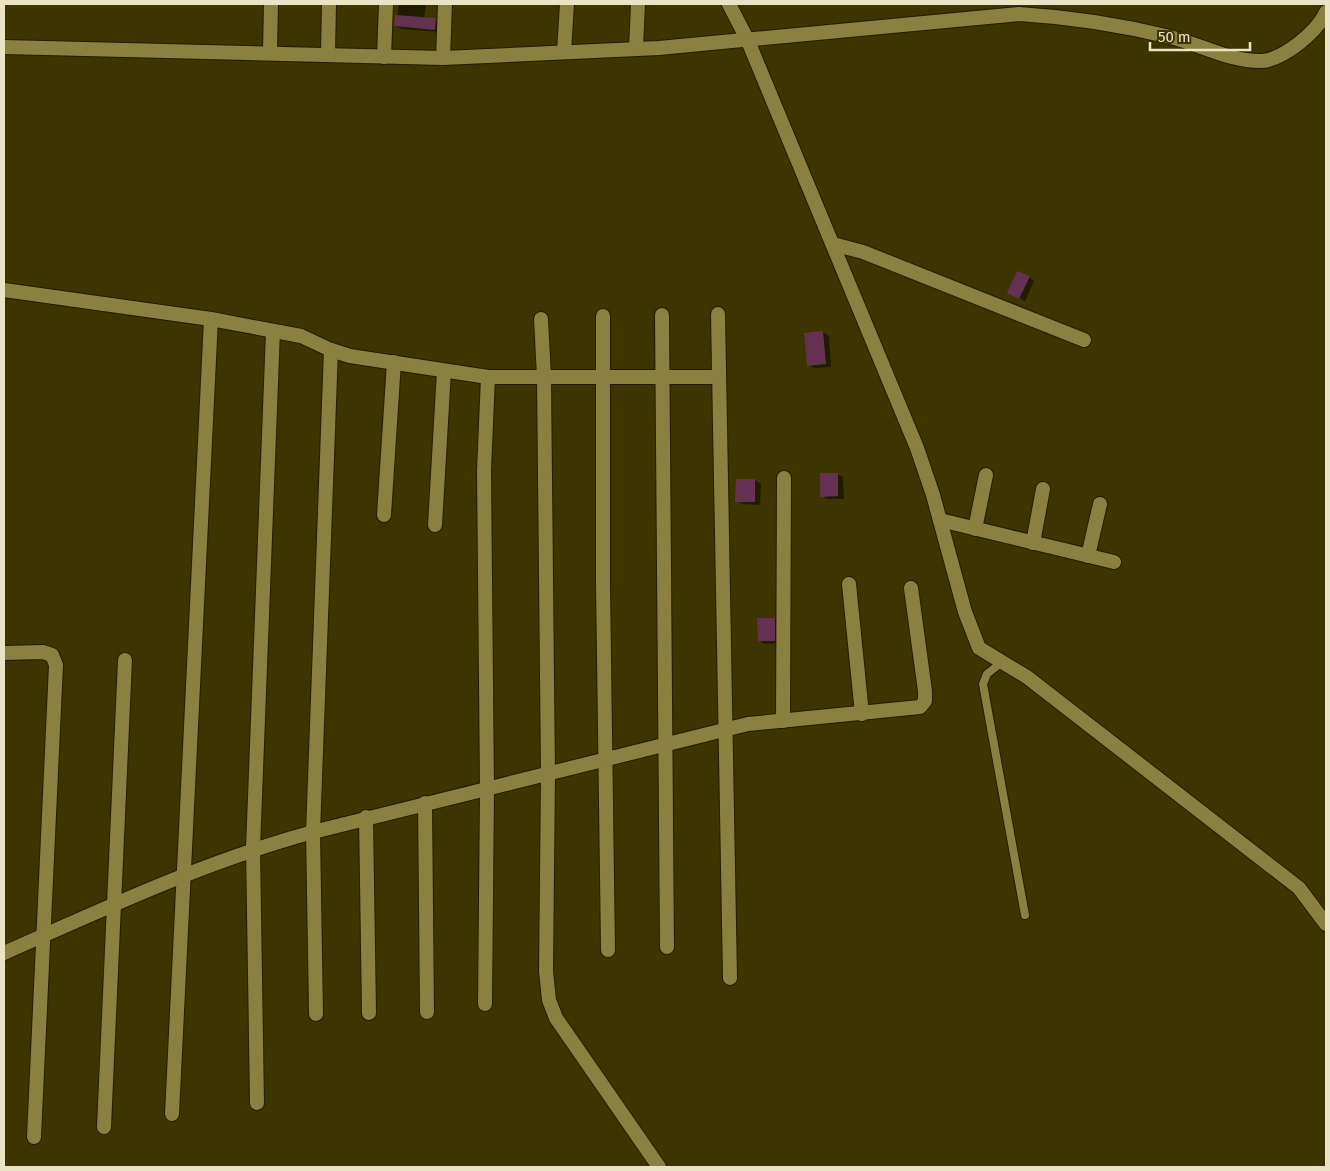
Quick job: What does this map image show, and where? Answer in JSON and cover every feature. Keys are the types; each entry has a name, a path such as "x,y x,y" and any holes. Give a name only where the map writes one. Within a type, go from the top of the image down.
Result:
{"street":[{"path":"270,4 270,52"},
{"path":"328,54 329,4"},
{"path":"384,58 386,4"},
{"path":"443,58 445,4"},
{"path":"564,51 567,4"},
{"path":"636,48 638,4"},
{"path":"729,4 748,41 917,448 940,520 965,612 979,648 1027,676 1298,888 1326,924"},
{"path":"4,47 270,52 384,58 443,58 748,41 1019,14 1046,16 1170,36 1234,58 1263,61 1288,53 1322,21 1326,12"},
{"path":"833,244 863,252 1084,340"},
{"path":"4,290 211,319 301,336 331,350 350,356 488,377 719,377"},
{"path":"718,314 730,978"},
{"path":"662,315 667,947"},
{"path":"603,316 603,585 608,950"},
{"path":"172,1114 182,876 211,319"},
{"path":"541,319 544,377 548,775 546,970 549,1000 556,1018 659,1167"},
{"path":"257,1103 253,848 274,331"},
{"path":"316,1014 313,832 331,350"},
{"path":"384,515 394,362"},
{"path":"435,526 444,371"},
{"path":"485,1004 487,790 484,470 488,377"},
{"path":"975,529 986,475"},
{"path":"783,720 784,478"},
{"path":"1033,542 1043,489"},
{"path":"1088,556 1100,504"},
{"path":"940,520 1114,562"},
{"path":"849,584 862,714"},
{"path":"4,952 112,905 253,848 313,832 425,803 548,775 726,729 783,720 914,710 925,701 925,691 911,588"},
{"path":"4,653 43,652 52,655 56,665 34,1136"},
{"path":"104,1127 112,905 124,660"},
{"path":"425,803 427,1012"},
{"path":"366,818 368,1013"}],"lane":[{"path":"1002,662 985,676 983,684 1025,915"}],"building":[{"path":"395,15 436,18 435,30 394,26"},
{"path":"1017,271 1030,276 1019,299 1007,293"},
{"path":"823,331 826,364 807,366 804,333"},
{"path":"820,473 838,473 838,496 820,497"},
{"path":"736,479 755,479 755,502 735,502"},
{"path":"757,618 775,618 775,641 758,641"}]}
